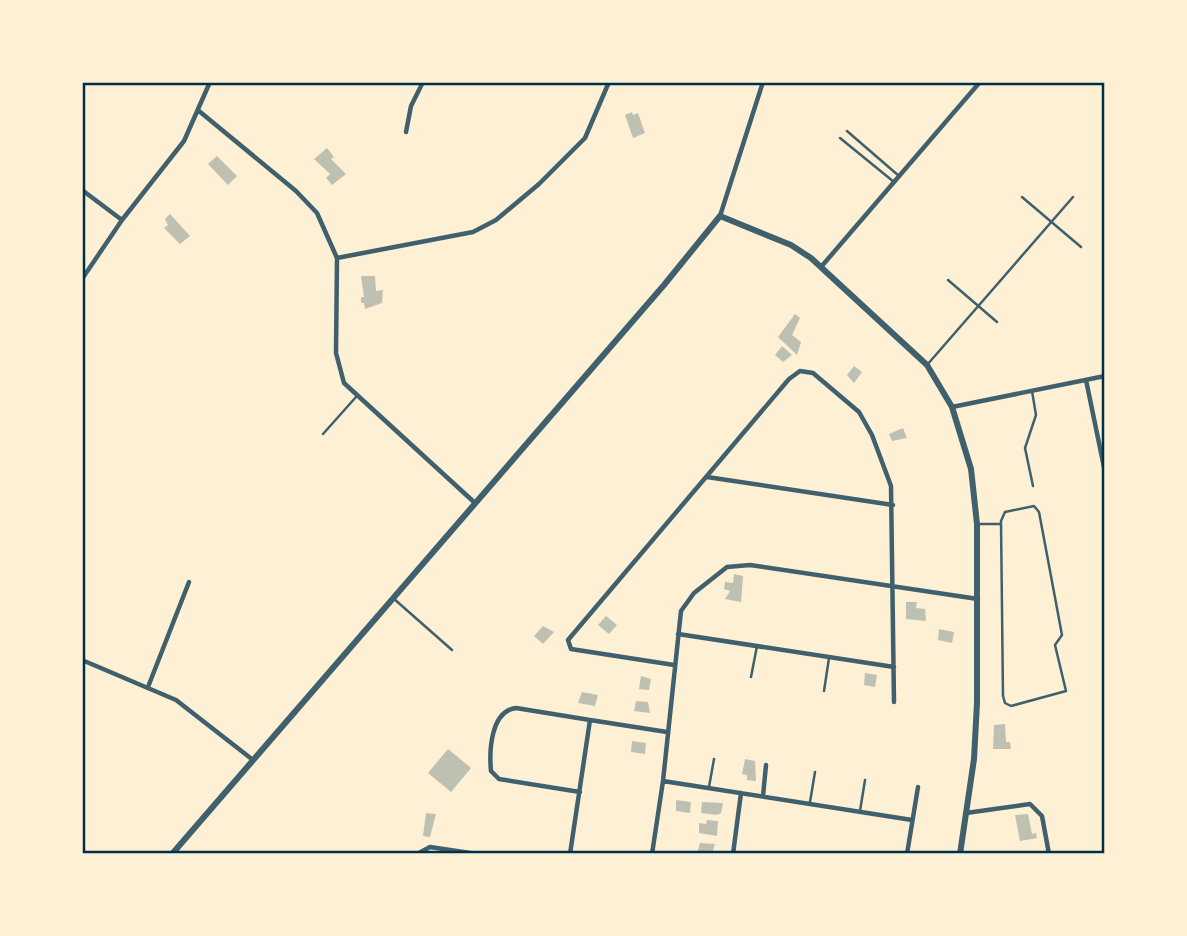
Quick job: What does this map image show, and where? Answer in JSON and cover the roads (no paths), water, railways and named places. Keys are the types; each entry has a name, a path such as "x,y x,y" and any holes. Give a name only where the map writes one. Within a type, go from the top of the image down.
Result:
{"street":[{"path":"82,279 122,220 176,154 199,111 210,82"},
{"path":"406,132 411,106 423,82"},
{"path":"337,258 474,232 496,220 540,184 585,138 609,82"},
{"path":"172,854 664,285 720,216 763,82"},
{"path":"821,267 980,82"},
{"path":"199,111 310,204 337,258 337,363 344,383 356,397 475,503"},
{"path":"82,190 122,220"},
{"path":"720,216 791,245 821,267 927,365 952,407 971,469 977,524 976,732 960,854"},
{"path":"674,665 571,649 568,640 794,374 806,371 821,379 866,421 891,486 894,702"},
{"path":"952,407 1105,376"},
{"path":"1086,380 1105,472"},
{"path":"706,477 893,505"},
{"path":"652,854 663,781 678,634 685,603 732,565 750,565 978,599"},
{"path":"148,687 189,582"},
{"path":"678,634 894,667"},
{"path":"82,660 148,687 191,709 253,760"},
{"path":"580,792 497,777 491,768 498,717 513,708 667,732"},
{"path":"569,854 590,720"},
{"path":"763,796 766,765"},
{"path":"663,781 912,820"},
{"path":"907,854 918,787"},
{"path":"733,854 741,793"},
{"path":"966,813 1030,804 1042,816 1049,854"},
{"path":"416,854 430,847 477,854"}],"lane":[{"path":"847,131 900,176"},
{"path":"839,138 894,183"},
{"path":"1022,197 1081,247"},
{"path":"927,365 1073,197"},
{"path":"948,280 997,322"},
{"path":"1032,391 1036,415 1025,448 1033,486"},
{"path":"323,434 356,397"},
{"path":"1034,506 1038,510 1062,635 1055,645 1066,690 1065,694 1011,706 1005,703 1003,696 1001,524 1005,512 1034,506"},
{"path":"977,524 1001,524"},
{"path":"393,598 452,650"},
{"path":"751,677 757,646"},
{"path":"824,691 829,658"},
{"path":"709,788 714,759"},
{"path":"810,802 816,772"},
{"path":"860,811 865,780"}]}
